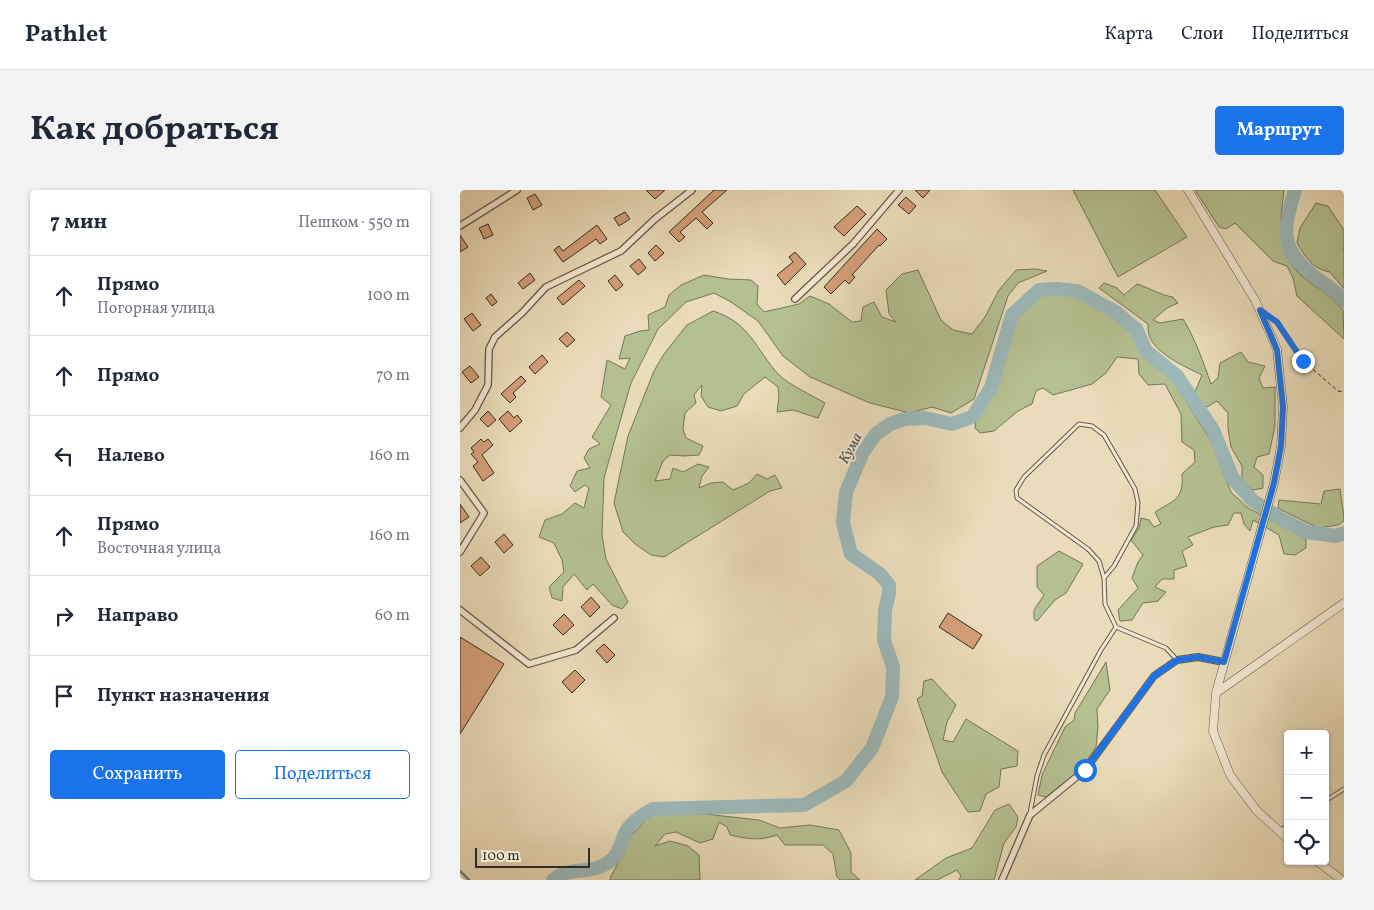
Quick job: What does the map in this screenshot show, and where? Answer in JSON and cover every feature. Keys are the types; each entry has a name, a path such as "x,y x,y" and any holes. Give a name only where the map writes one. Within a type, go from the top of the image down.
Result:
{"street":[{"path":"460,226 518,190"},
{"path":"460,428 476,410 488,386 490,349 495,337 522,313 546,287 571,274 588,269 621,251 654,219 692,190"},
{"path":"795,298 852,244 899,190"},
{"path":"1188,190 1255,300 1277,350 1283,407 1281,446 1274,483 1216,693 1212,731 1230,775 1257,811 1284,836"},
{"path":"460,480 484,513 460,552"},
{"path":"1216,693 1344,603"},
{"path":"460,610 529,664 576,650 614,618"},
{"path":"1002,880 1030,816 1085,770 1154,676 1177,660 1198,657 1224,662"},
{"path":"1322,865 1342,880"}],"lane":[{"path":"1104,578 1114,566 1136,526 1138,503 1135,489 1104,435 1092,426 1079,424 1024,477 1016,490 1017,498 1088,549 1099,561 1104,578 1105,604 1116,627 1166,648 1177,660"},
{"path":"1030,816 1037,776 1044,755 1116,627"},
{"path":"1329,798 1344,789"},
{"path":"1278,832 1284,828"}],"path":[{"path":"1272,318 1277,322 1303,361 1338,391 1344,392"}],"green space":[{"path":"1073,190 1155,190 1187,237 1118,277"},
{"path":"1195,190 1284,190 1281,237 1287,257 1303,277 1329,296 1343,310 1344,339 1297,296 1293,278 1287,266 1273,261 1235,223 1226,229 1219,227"},
{"path":"1316,203 1328,206 1344,230 1344,289 1330,272 1324,271 1310,262 1297,243 1300,228"},
{"path":"1035,269 1047,271 1018,283 1008,296 974,399 951,413 932,407 910,413 870,403 810,377 783,356 758,321 731,302 714,293 686,302 658,329 631,383 604,478 602,535 606,559 628,602 622,609 612,605 593,584 587,590 574,574 563,587 562,601 552,598 549,587 564,572 562,560 554,543 539,537 545,520 562,514 575,503 584,508 589,488 585,485 575,492 570,486 577,471 590,468 584,458 589,449 600,444 592,437 611,405 601,397 607,360 625,369 630,358 619,359 625,336 649,330 648,315 665,307 669,295 681,285 704,275 751,280 758,286 757,304 764,312 799,304 810,296 829,304 852,322 861,321 863,307 874,302 882,317 896,322 889,314 886,290 902,274 918,270 941,320 953,330 972,334 985,317 999,290 1016,270"},
{"path":"1104,283 1117,288 1124,295 1137,284 1173,297 1178,303 1167,308 1153,320 1160,323 1183,319 1202,359 1211,384 1218,378 1220,363 1241,352 1248,362 1265,366 1259,378 1263,388 1275,387 1275,426 1269,454 1257,457 1254,467 1263,475 1263,488 1253,490 1242,480 1242,466 1231,447 1228,413 1217,401 1205,408 1195,392 1202,375 1164,354 1152,342 1148,331 1148,324 1099,288"},
{"path":"1040,294 1076,296 1113,316 1133,333 1142,354 1171,378 1210,439 1231,492 1248,508 1306,539 1306,548 1295,555 1284,554 1279,535 1253,520 1250,531 1244,524 1241,513 1234,513 1228,525 1214,527 1188,537 1193,545 1182,551 1187,566 1174,570 1174,579 1162,579 1155,587 1166,592 1158,601 1143,603 1132,620 1120,621 1118,610 1138,588 1132,578 1143,555 1131,540 1139,528 1141,518 1149,520 1154,527 1161,524 1155,512 1172,502 1179,494 1182,474 1195,462 1194,450 1182,442 1181,414 1165,384 1148,385 1139,374 1138,359 1117,357 1106,373 1092,384 1053,395 1043,388 1036,391 1032,404 1018,411 994,431 980,433 975,428 976,420 997,388 1015,318"},
{"path":"713,311 736,322 751,338 779,375 794,386 825,403 818,418 793,410 777,412 778,387 765,377 744,394 737,406 721,411 708,407 701,396 702,385 694,395 696,403 685,413 683,429 686,438 703,446 699,455 670,455 663,461 655,481 670,479 673,468 683,472 698,464 709,467 702,476 699,488 711,483 723,482 733,490 749,483 757,474 767,479 775,475 782,488 770,491 664,557 651,555 635,544 623,532 614,503 628,436 654,371 664,354 687,325"},
{"path":"1340,489 1344,521 1338,525 1318,528 1278,508 1279,500 1321,504 1324,491"},
{"path":"1059,551 1083,564 1066,593 1055,600 1037,621 1034,619 1034,610 1044,595 1037,587 1037,566"},
{"path":"1106,662 1110,690 1097,709 1096,747 1081,769 1046,797 1038,795 1042,775 1065,727 1074,720 1075,713"},
{"path":"932,679 956,705 947,722 943,740 953,742 966,719 1018,751 1017,766 1001,769 999,787 986,794 980,811 968,812 942,772 917,699 922,696 924,681"},
{"path":"1009,804 1018,817 1016,827 1004,843 994,880 959,880 961,876 957,870 937,880 915,880 946,858 972,848 995,810"},
{"path":"652,814 705,814 759,820 780,828 810,825 839,830 851,853 851,872 860,880 840,880 837,877 833,854 823,845 785,845 777,835 759,839 730,835 727,827 719,822 713,839 700,843 676,832 665,834 655,846 670,841 688,846 699,855 700,880 610,880 631,836"}],"building":[{"path":"646,190 665,190 655,199"},
{"path":"714,190 727,190 702,212 713,223 707,229 696,218 680,232 685,237 679,242 669,232"},
{"path":"915,190 930,190 923,198"},
{"path":"535,194 542,205 533,210 527,198"},
{"path":"906,197 916,206 909,214 898,205"},
{"path":"857,206 866,214 844,236 834,227"},
{"path":"625,212 630,219 619,226 614,218"},
{"path":"488,224 493,235 484,239 479,228"},
{"path":"597,225 607,239 600,244 596,239 563,262 554,250 559,246 563,251"},
{"path":"877,229 887,239 879,245 852,275 855,277 849,284 845,280 831,294 824,287"},
{"path":"460,235 468,247 460,252"},
{"path":"656,245 664,253 655,261 648,253"},
{"path":"795,252 806,264 785,285 777,275 793,262 789,257"},
{"path":"639,259 646,268 638,275 630,266"},
{"path":"530,273 535,280 523,289 518,283"},
{"path":"615,275 623,285 616,291 608,281"},
{"path":"579,280 585,286 563,305 557,298"},
{"path":"491,294 497,302 492,306 486,298"},
{"path":"472,313 481,325 473,331 464,319"},
{"path":"567,332 575,340 567,347 559,339"},
{"path":"542,355 548,362 535,374 529,367"},
{"path":"470,366 479,377 471,383 462,372"},
{"path":"521,376 526,381 513,393 516,397 510,403 501,394"},
{"path":"488,411 496,420 488,427 480,419"},
{"path":"508,411 514,418 517,415 522,421 510,432 499,419"},
{"path":"481,439 484,442 488,439 493,445 482,455 494,473 483,481 473,466 478,462 471,454 474,452 471,448"},
{"path":"460,504 469,517 460,523"},
{"path":"504,534 513,545 504,553 495,542"},
{"path":"481,557 490,567 480,576 471,566"},
{"path":"591,597 600,607 590,617 581,607"},
{"path":"948,613 982,635 973,649 939,627"},
{"path":"564,614 574,625 563,635 553,625"},
{"path":"460,637 504,664 460,734"},
{"path":"604,644 615,655 607,663 596,651"},
{"path":"575,670 585,680 572,693 562,682"}],"waterway":[{"name":"Кума","path":"1295,190 1288,215 1286,236 1293,255 1311,274 1344,301"},
{"name":"Кума","path":"553,880 560,875 573,871 597,868 610,861 618,852 629,827 637,819 653,809 804,805 846,781 872,748 892,697 893,667 884,640 885,610 889,585 880,574 851,554 843,523 846,492 863,452 876,434 890,424 905,419 925,418 952,424 972,417 991,388 1012,315 1039,290 1077,291 1117,313 1136,329 1146,351 1177,376 1213,430 1233,479 1253,501 1307,532 1336,536 1344,533"},
{"path":"460,871 469,880"}],"route":[{"path":"1085,770 1154,676 1177,660 1198,657 1224,662 1274,483 1281,446 1283,407 1277,350 1260,310 1277,322 1303,361"}]}
